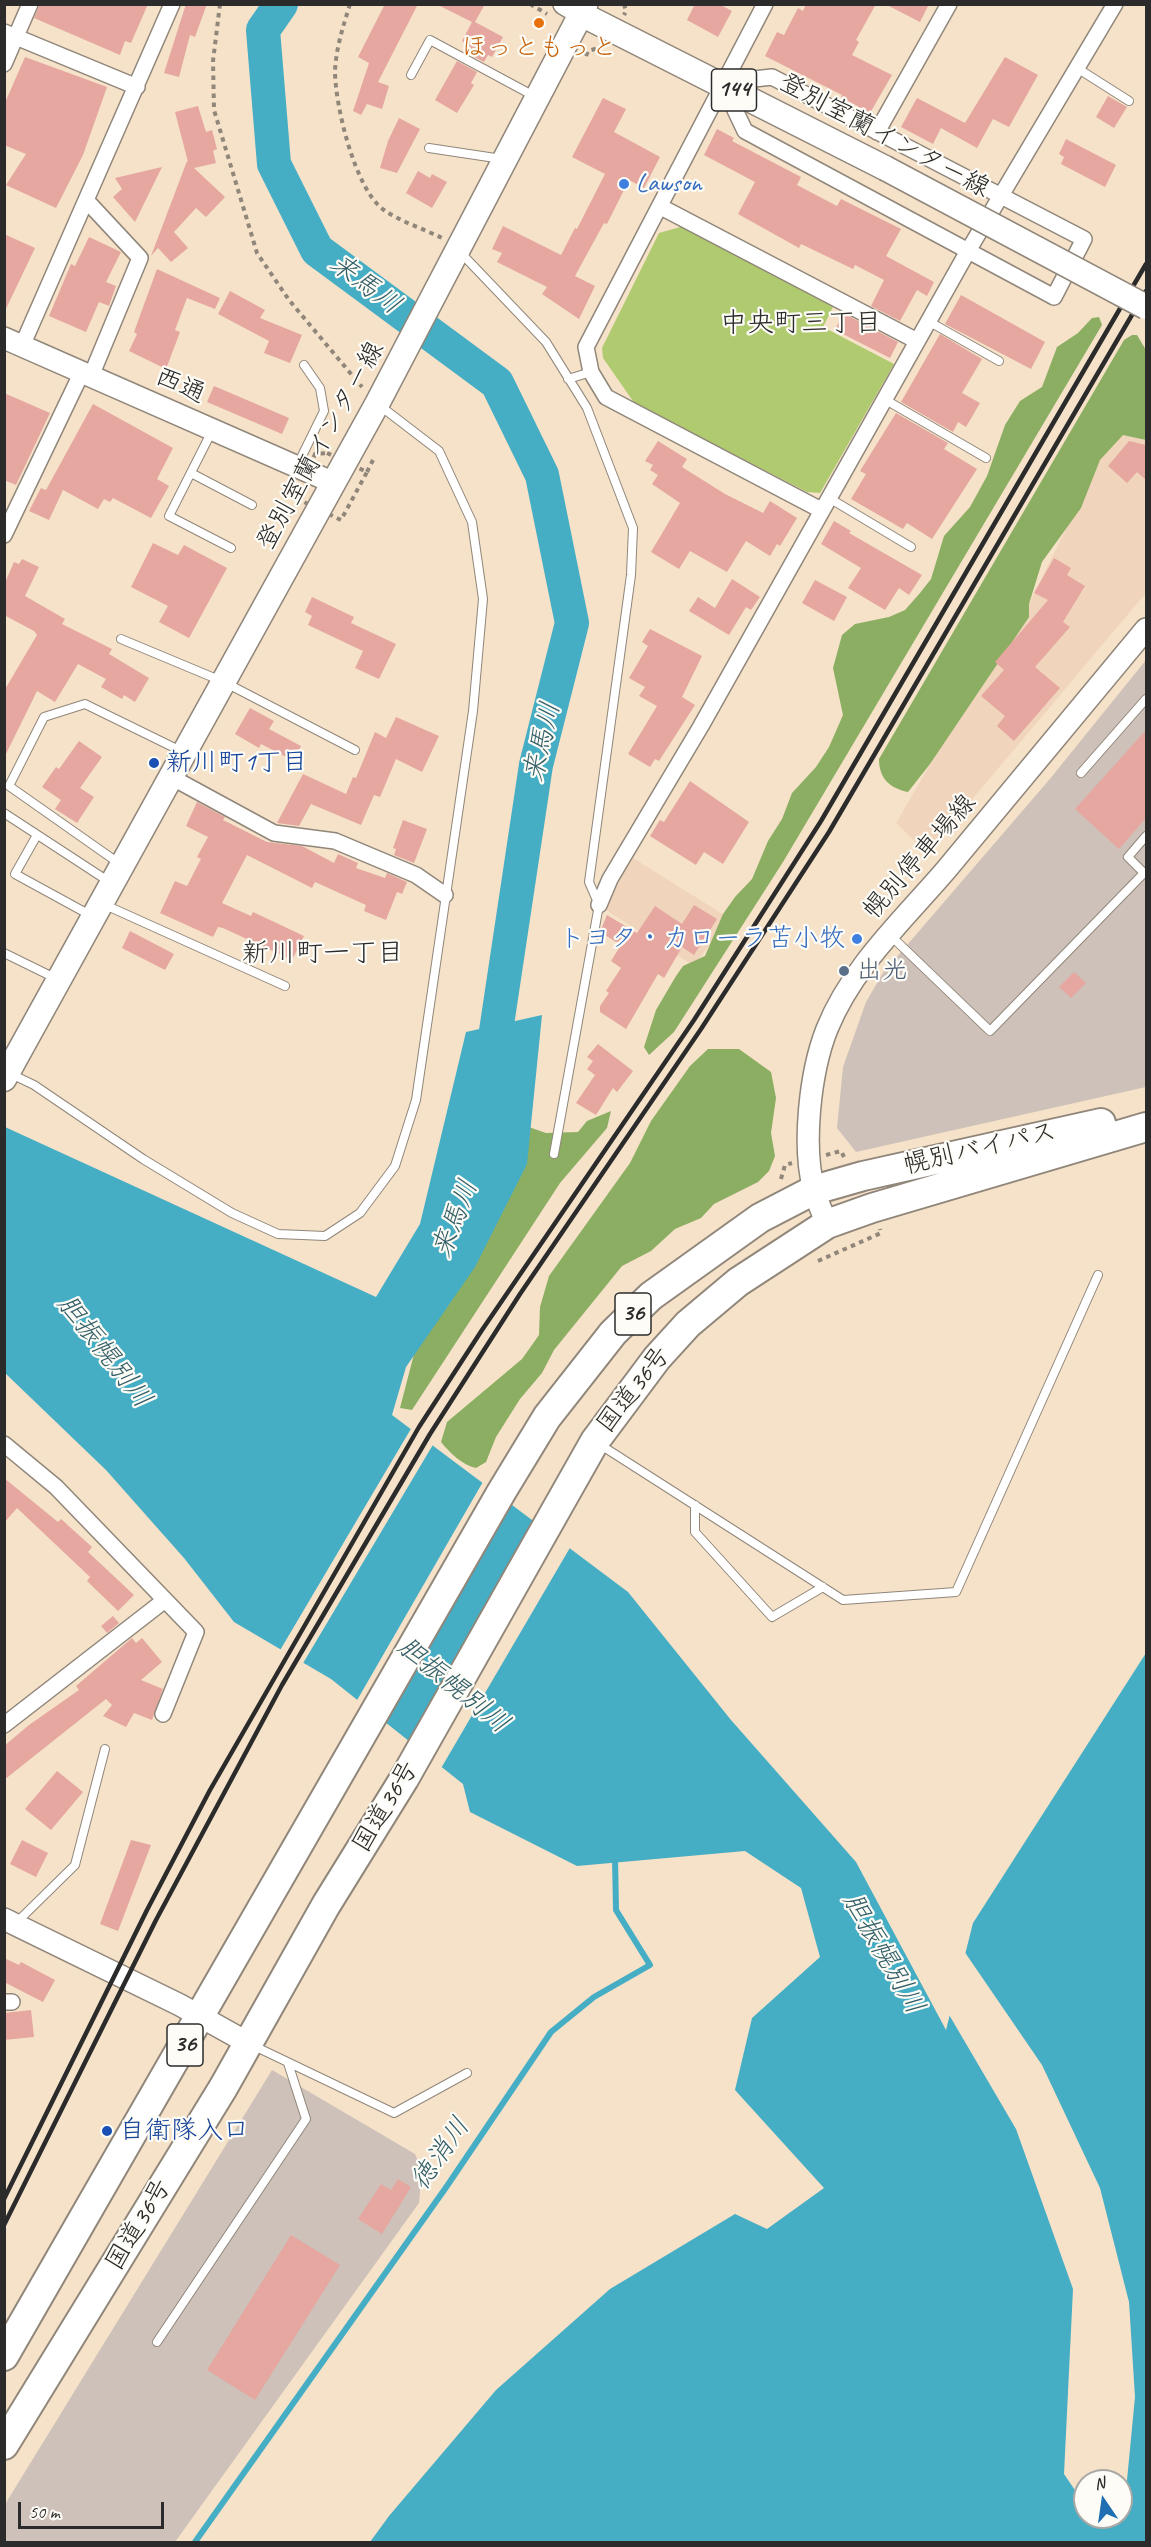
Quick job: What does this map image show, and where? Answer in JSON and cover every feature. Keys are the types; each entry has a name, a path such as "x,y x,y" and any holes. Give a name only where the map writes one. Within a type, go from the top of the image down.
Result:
{"highway":[{"name":"幌別バイパス","path":"814,1190 974,1150 1146,1112"},
{"name":"幌別バイパス","path":"827,1224 872,1208 1146,1127"},
{"name":"国道36号","path":"4,2356 202,2016 502,1491 547,1417 613,1333 651,1296 760,1218 814,1190"},
{"name":"国道36号","path":"4,2445 248,2043 326,1905 404,1779 557,1512 595,1441 629,1393 688,1324 747,1276 827,1224"}],"main road":[{"name":"登別室蘭インター線","path":"6,1075 334,483 376,393 451,251 506,159 538,98 570,9 731,88 1146,307"},
{"name":"西通","path":"13,342 334,483"},
{"name":"幌別停車場線","path":"827,1224 814,1190 809,1160 809,1120 817,1066 827,1029 844,996 873,952 890,935 1146,629"},
{"path":"9,1922 202,2016 248,2043"}],"street":[{"path":"4,64 10,34 30,4"},
{"path":"13,342 86,200 172,4"},
{"path":"765,4 731,88 661,207 586,347 591,372 606,397 824,504"},
{"path":"877,132 949,4"},
{"path":"599,905 610,879 701,726 968,251 1114,5"},
{"path":"10,34 137,87"},
{"path":"772,77 1001,198 1084,239 1054,297 745,131 735,110 731,88 754,79 772,77"},
{"path":"4,535 86,374 140,258 86,200"},
{"path":"661,207 917,341"},
{"path":"171,777 274,833 335,841 416,875 446,895"},
{"path":"4,1444 56,1487 196,1632 163,1714"},
{"path":"4,1725 165,1600"}],"lane":[{"path":"411,75 430,40 538,98"},
{"path":"1077,68 1129,101"},
{"path":"429,148 506,159"},
{"path":"451,251 546,342 587,408 633,528 631,575 589,882 599,905 554,1154"},
{"path":"928,321 999,361"},
{"path":"297,466 324,411 320,388 304,365"},
{"path":"568,379 591,372"},
{"path":"6,1075 34,1086 143,1159 232,1213 278,1234 325,1236 360,1213 395,1166 416,1100 473,711 483,599 472,522 439,451 376,393"},
{"path":"884,399 986,458"},
{"path":"213,429 169,516 231,548"},
{"path":"191,473 252,505"},
{"path":"824,504 911,547"},
{"path":"122,639 224,682 355,750"},
{"path":"1081,773 1146,699"},
{"path":"108,892 9,786 44,717 85,704 185,753"},
{"path":"4,813 36,835 108,892 285,986"},
{"path":"36,835 15,874 108,892"},
{"path":"890,935 990,1031 1144,873 1128,857 1146,836"},
{"path":"4,953 59,981"},
{"path":"595,1441 843,1600 956,1592 1098,1275"},
{"path":"694,1505 694,1532 772,1617 823,1587"},
{"path":"9,1922 75,1865 105,1749"},
{"path":"248,2043 394,2113 467,2073"},
{"path":"158,2342 306,2119 288,2063"}],"path":[{"path":"220,4 213,61 214,110 257,253 289,300 376,393"},
{"path":"350,4 338,41 335,72 340,114 367,190 383,210 451,251"},
{"path":"530,4 570,9"}],"shaded area":[{"path":"1123,434 1146,440 1146,593 927,853 896,823 995,653 1029,604 1100,460"},
{"path":"1146,660 1146,1087 856,1152 837,1128 843,1067 866,1002 883,973 1049,780"},
{"path":"633,858 729,918 694,966 606,910 608,899"},
{"path":"272,2070 415,2154 422,2170 419,2203 175,2542 5,2542 4,2506"}],"green space":[{"path":"684,226 834,305 823,327 894,364 820,493 807,492 635,404 603,358 602,348 659,233"},
{"path":"1099,317 1102,325 783,862 674,1032 649,1055 644,1047 656,1010 683,966 705,956 723,914 752,879 768,841 782,819 792,793 816,767 829,747 843,715 833,668 842,635 855,624 889,617 905,610 920,593 931,579 944,536 970,507 987,476 1005,425 1020,401 1042,387 1057,347 1078,333 1092,318"},
{"path":"1137,335 1146,350 1146,440 1123,435 1100,460 1081,508 1042,562 1029,604 1029,617 930,764 908,792 895,788 883,777 879,759 1124,340"},
{"path":"708,1049 739,1049 771,1072 776,1098 771,1133 775,1156 769,1171 758,1182 714,1204 701,1218 675,1229 651,1251 622,1266 554,1350 542,1373 520,1399 496,1437 486,1462 476,1468 466,1464 441,1442 447,1422 522,1359 539,1335 540,1307 549,1276 630,1163 651,1121 690,1066"},
{"path":"611,1111 607,1128 560,1183 412,1410 400,1408 420,1331 523,1125 546,1133 578,1132 587,1121"}],"water":[{"name":"胆振幌別川","path":"542,1015 527,1164 475,1267 406,1367 392,1415 628,1592 731,1720 856,1862 946,2030 973,1923 1146,1653 1146,2542 370,2542 389,2516 496,2390 610,2289 735,2214 767,2229 824,2188 735,2090 752,2018 820,1957 801,1888 745,1851 577,1866 470,1812 463,1784 331,1679 234,1622 184,1558 106,1470 5,1373 5,1127 376,1297 420,1224 466,1032"}],"pier":[{"path":"412,1427 434,1443 302,1665 279,1652"},
{"path":"484,1480 511,1501 384,1725 356,1702"},
{"path":"537,1520 571,1546 440,1770 407,1743"},
{"path":"964,1951 1042,2065 1100,2188 1129,2302 1135,2397 1128,2469 1073,2469 1073,2487 1064,2474 1073,2289 1016,2129 948,2013"}],"building":[{"path":"40,4 148,4 131,43 125,41 120,55 34,18"},
{"path":"186,4 207,4 195,37 190,35 179,77 164,73"},
{"path":"385,4 418,4 378,82 389,86 382,109 367,104 361,115 353,111 369,63 358,57"},
{"path":"436,4 485,4 475,22 503,37 492,57 488,55 484,62 463,51 467,44 462,41 472,22"},
{"path":"695,4 719,4 732,11 718,37 687,20"},
{"path":"806,4 876,4 856,40 859,42 852,55 892,75 870,113 841,97 842,95 765,56 777,32 784,35 798,8 803,11"},
{"path":"885,4 929,4 920,22"},
{"path":"25,57 107,87 83,155 56,208 6,185 26,154 4,145 4,105"},
{"path":"1005,57 1038,75 1009,127 993,119 977,148 941,128 933,144 901,127 917,98 965,123"},
{"path":"457,61 477,72 471,83 474,85 457,113 435,100"},
{"path":"1108,96 1127,107 1114,128 1096,117"},
{"path":"603,98 626,109 614,132 660,157 644,188 629,180 607,224 604,223 575,276 595,286 579,319 542,294 547,287 497,262 502,253 492,249 503,226 561,255 605,174 572,157"},
{"path":"198,106 206,132 212,130 217,149 213,151 216,163 194,168 225,197 206,217 196,208 174,232 188,248 171,262 158,248 151,256 188,162 175,112"},
{"path":"399,118 420,129 397,173 380,168 388,141"},
{"path":"717,129 734,138 732,141 801,177 797,185 837,206 841,199 901,229 886,256 934,282 927,296 917,290 900,321 871,306 884,280 855,265 853,269 801,244 799,248 738,214 755,182 704,155"},
{"path":"1066,139 1116,165 1105,187 1061,164 1064,157 1059,154"},
{"path":"162,167 135,222 113,197 122,189 115,178"},
{"path":"418,171 430,178 432,174 447,182 432,208 406,193"},
{"path":"4,234 35,248 4,313"},
{"path":"89,237 121,252 106,282 116,286 109,306 99,302 86,332 49,316 71,264 75,266"},
{"path":"157,269 220,298 215,309 187,298 175,330 180,332 166,369 129,351 137,334 134,332"},
{"path":"230,291 265,310 260,318 302,335 290,363 264,353 269,341 218,314"},
{"path":"961,295 1045,342 1031,369 945,324"},
{"path":"843,313 898,342 890,358 835,330"},
{"path":"940,334 982,359 962,393 980,403 966,427 958,422 953,432 901,402"},
{"path":"214,386 289,418 282,434 207,402"},
{"path":"4,393 50,413 16,485 4,480"},
{"path":"93,404 173,448 157,479 169,486 151,518 113,498 110,502 104,499 98,509 63,490 49,520 29,511 41,488 46,490"},
{"path":"896,413 948,443 944,449 977,469 932,539 907,523 903,529 851,499 866,474 860,471"},
{"path":"658,441 687,459 682,467 725,494 763,513 770,501 797,518 780,546 777,544 770,556 746,541 727,572 690,551 679,569 651,552 680,503 652,484 658,475 650,470 653,465 645,461"},
{"path":"1129,441 1146,445 1146,480 1137,472 1127,483 1108,466"},
{"path":"834,521 851,531 849,533 922,575 909,595 899,588 885,610 848,588 861,568 821,544"},
{"path":"153,543 178,555 184,545 227,568 189,638 159,622 168,606 131,587"},
{"path":"1054,558 1071,568 1067,575 1085,586 1063,622 1070,627 1035,667 1060,688 1014,741 997,726 1005,716 981,696 1004,670 995,662 1048,600 1034,593"},
{"path":"22,559 39,567 25,596 65,619 62,624 112,649 109,654 149,678 135,702 124,695 122,699 101,687 106,679 78,664 55,702 37,691 4,758 4,691 37,635 34,631 4,615 4,585 14,562 19,564"},
{"path":"732,579 760,597 751,610 746,607 729,635 689,611 698,597 715,608"},
{"path":"815,580 847,597 834,621 802,603"},
{"path":"312,597 354,617 351,623 396,644 379,679 355,668 363,651 308,625 312,616 305,612"},
{"path":"650,629 702,656 682,697 695,705 659,761 655,759 650,767 628,754 657,706 639,696 645,687 629,678 648,646 642,642"},
{"path":"250,708 274,721 269,729 301,746 294,761 261,744 259,748 235,734"},
{"path":"396,717 439,736 422,772 396,759 380,797 374,795 361,825 311,804 299,826 277,823 303,774 346,794 353,777 356,778 375,732 386,738"},
{"path":"1146,730 1146,818 1119,849 1075,809"},
{"path":"79,741 102,757 80,788 94,797 77,823 55,809 61,800 42,787 56,767 59,769"},
{"path":"690,781 749,822 723,864 704,852 696,865 650,836 660,820 664,822"},
{"path":"197,802 225,817 223,820 267,842 302,846 334,863 338,854 358,863 356,868 385,878 387,873 407,882 402,894 397,892 386,920 364,911 366,905 315,882 312,888 247,855 222,903 251,916 253,912 304,936 292,960 223,928 218,927 213,937 160,913 175,881 187,886 201,859 197,857 208,837 186,826"},
{"path":"403,820 427,829 414,863 394,855 396,849 393,848"},
{"path":"694,905 717,919 694,955 682,947 664,978 658,974 626,1029 600,1012 600,1006 609,993 606,991 621,968 611,961 621,945 600,932 607,915 637,933 655,906 682,924"},
{"path":"130,931 174,954 165,970 122,948"},
{"path":"1074,972 1086,983 1071,998 1059,987"},
{"path":"598,1044 633,1071 617,1092 613,1088 596,1115 576,1103 595,1075 587,1069 593,1061 587,1057"},
{"path":"4,1478 58,1522 61,1519 92,1547 88,1552 134,1595 118,1611 87,1581 90,1577 17,1508 4,1523"},
{"path":"113,1616 119,1623 107,1633 101,1626"},
{"path":"132,1638 136,1643 142,1638 162,1662 141,1680 163,1689 152,1720 134,1713 126,1727 103,1716 112,1705 106,1699 4,1780 4,1746 29,1725 79,1690 76,1686"},
{"path":"57,1771 83,1792 51,1830 25,1809"},
{"path":"22,1840 48,1853 36,1877 10,1864"},
{"path":"131,1840 151,1845 118,1931 100,1924"},
{"path":"4,1958 19,1965 21,1962 55,1980 43,2002 4,1982"},
{"path":"31,2010 34,2037 4,2040 4,2013"},
{"path":"398,2179 411,2187 382,2234 358,2219 381,2184 391,2190"},
{"path":"291,2235 340,2265 255,2400 207,2370"}],"waterway":[{"name":"来馬川","path":"281,4 263,30 274,164 317,250 497,383 542,475 572,623 536,765 490,1071"},
{"name":"徳消川","path":"195,2542 447,2186 551,2032 594,1997 650,1965 616,1910 615,1857"}],"railway":[{"path":"4,2199 147,1910 210,1790 419,1427 482,1330 694,1020 821,821 1146,264"},
{"path":"4,2225 156,1920 282,1685 430,1434 520,1294 701,1029 829,832 1146,291"}],"place":[{"name":"ほっともっと","path":"539,23"},
{"name":"Lawson","path":"624,184"},
{"name":"新川町1丁目","path":"154,763"},
{"name":"トヨタ・カローラ苫小牧","path":"857,939"},
{"name":"出光","path":"844,971"},
{"name":"自衛隊入口","path":"107,2131"}],"district":[{"name":"中央町三丁目","path":"801,324"},
{"name":"新川町一丁目","path":"323,954"}]}
